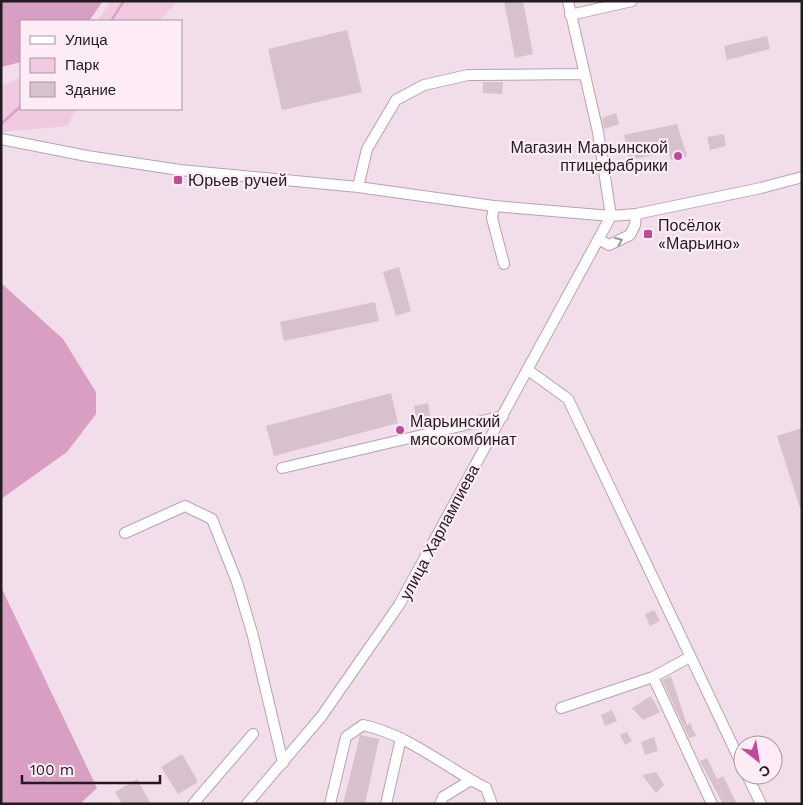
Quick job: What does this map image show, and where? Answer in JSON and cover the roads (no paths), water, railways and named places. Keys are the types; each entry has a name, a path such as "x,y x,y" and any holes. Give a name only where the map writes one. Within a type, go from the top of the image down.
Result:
{"street":[{"path":"568,1 598,132 611,216"},
{"path":"570,15 632,1"},
{"path":"358,187 367,149 396,100 424,85 468,75 584,74"},
{"path":"1,139 87,156 180,170 358,187 494,206 611,216 636,214 802,178"},
{"path":"494,206 492,218 504,264"},
{"path":"600,240 609,245 630,235 635,225 636,214"},
{"name":"улица Харлампиева","path":"247,804 321,717 399,605 600,240 611,216"},
{"path":"528,370 568,399 733,746"},
{"path":"282,468 503,416"},
{"path":"125,533 185,506 212,519 237,582 252,632 283,763"},
{"path":"561,708 653,677 690,657"},
{"path":"653,677 712,804"},
{"path":"330,804 346,737 353,730 363,725 382,729 401,738 486,788 492,804"},
{"path":"193,804 253,734"},
{"path":"386,804 401,738"},
{"path":"440,804 443,797 471,780"},
{"path":"752,785 761,804"}],"waterway":[{"path":"112,20 124,1"},
{"path":"1,124 20,107"}],"place":[{"name":"Магазин Марьинской птицефабрики","path":"678,156"},
{"name":"Юрьев ручей","path":"178,180"},
{"name":"Посёлок «Марьино»","path":"648,234"},
{"name":"Марьинский мясокомбинат","path":"400,430"}]}
